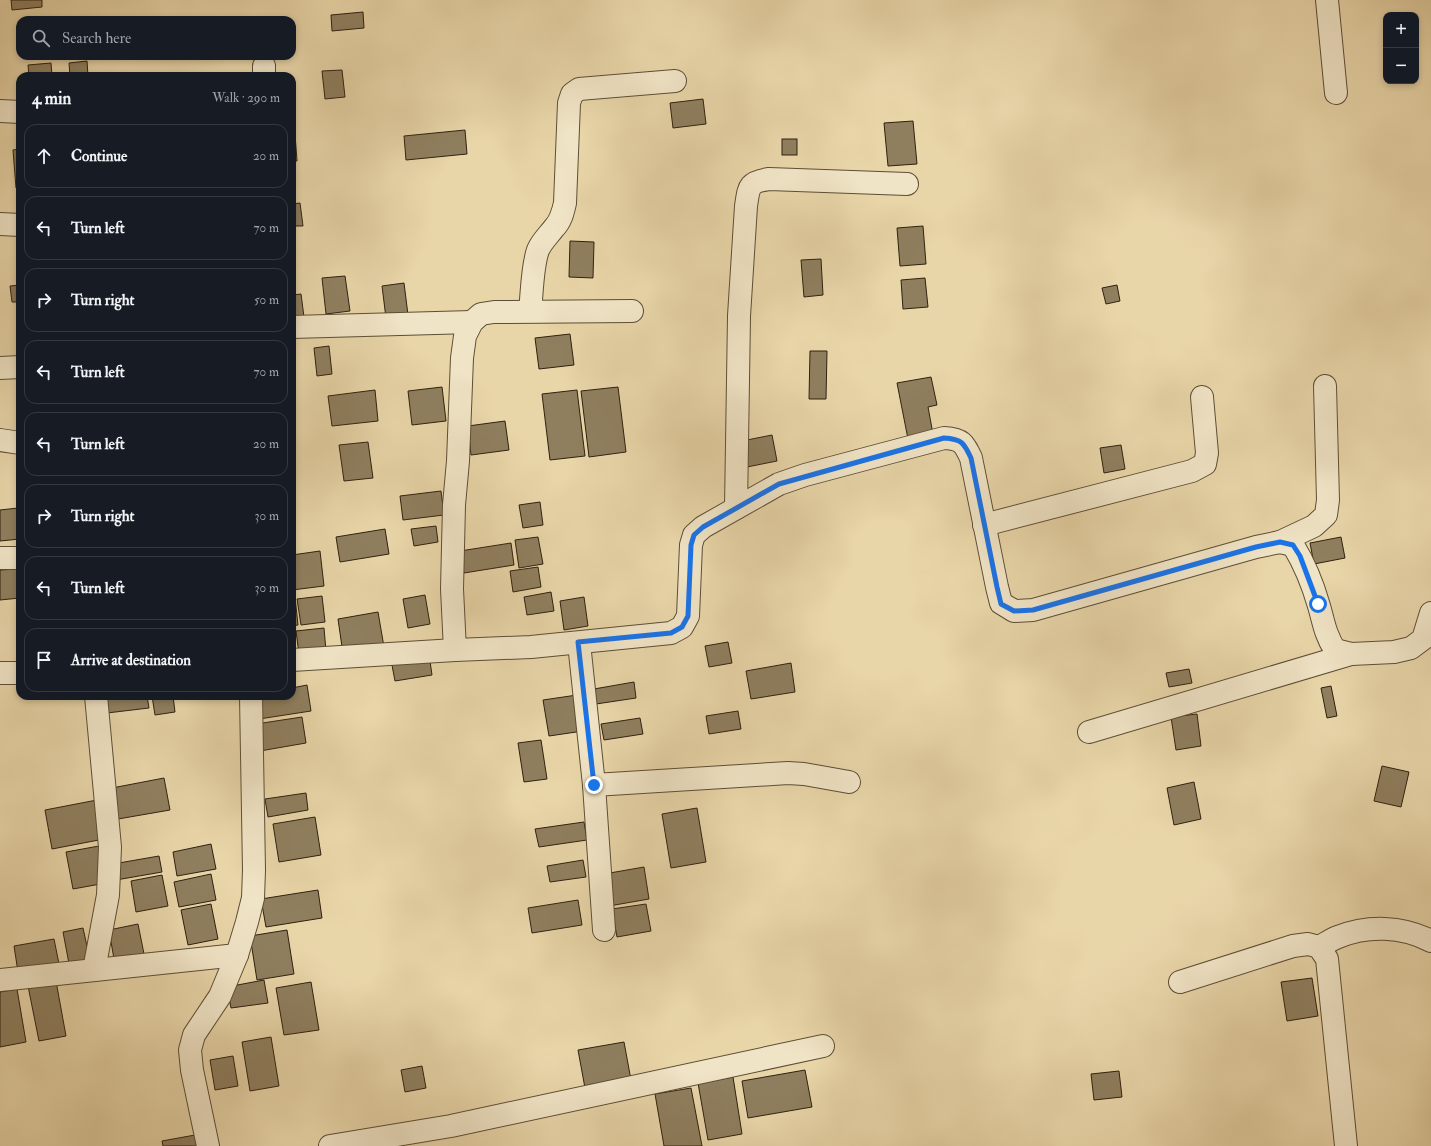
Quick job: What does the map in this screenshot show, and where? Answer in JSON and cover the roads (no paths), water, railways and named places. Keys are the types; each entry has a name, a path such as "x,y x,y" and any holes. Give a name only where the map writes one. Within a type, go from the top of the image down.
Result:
{"street":[{"path":"1327,0 1336,93"},
{"path":"530,311 538,251 545,237 555,228 561,217 565,203 569,103 572,94 579,89 675,81"},
{"path":"0,111 16,112"},
{"path":"736,508 739,316 746,206 749,188 756,181 769,179 907,184"},
{"path":"0,224 16,225"},
{"path":"455,650 452,589 454,505 458,461 462,358 465,336 472,322 482,314 494,312 632,311"},
{"path":"296,327 472,322"},
{"path":"0,368 16,367"},
{"path":"296,660 531,647 671,633 682,627 688,616 691,545 694,535 703,527 779,484 944,438 957,438 964,444 971,458 1001,604 1014,611 1033,610 1256,547 1280,542 1314,526 1326,515 1328,500 1325,386"},
{"path":"984,525 1192,471 1205,464 1207,453 1202,397"},
{"path":"0,440 16,442"},
{"path":"1280,542 1293,545 1300,556 1318,604 1327,638 1335,650 1351,654"},
{"path":"0,558 16,558"},
{"path":"1089,732 1351,654 1394,652 1411,648 1423,639 1431,613"},
{"path":"578,642 594,785 604,930"},
{"path":"0,674 16,673"},
{"path":"94,970 108,895 110,847 96,700"},
{"path":"208,1146 192,1070 190,1050 194,1035 220,996 237,955 253,898 254,870 251,700"},
{"path":"594,785 788,773 804,774 849,782"},
{"path":"1319,947 1337,937 1350,933 1386,928 1401,930 1422,936 1431,941"},
{"path":"1180,982 1293,946 1308,944 1319,947 1327,959 1346,1146"},
{"path":"0,980 237,955"},
{"path":"330,1146 352,1144 467,1122 823,1046"}]}
